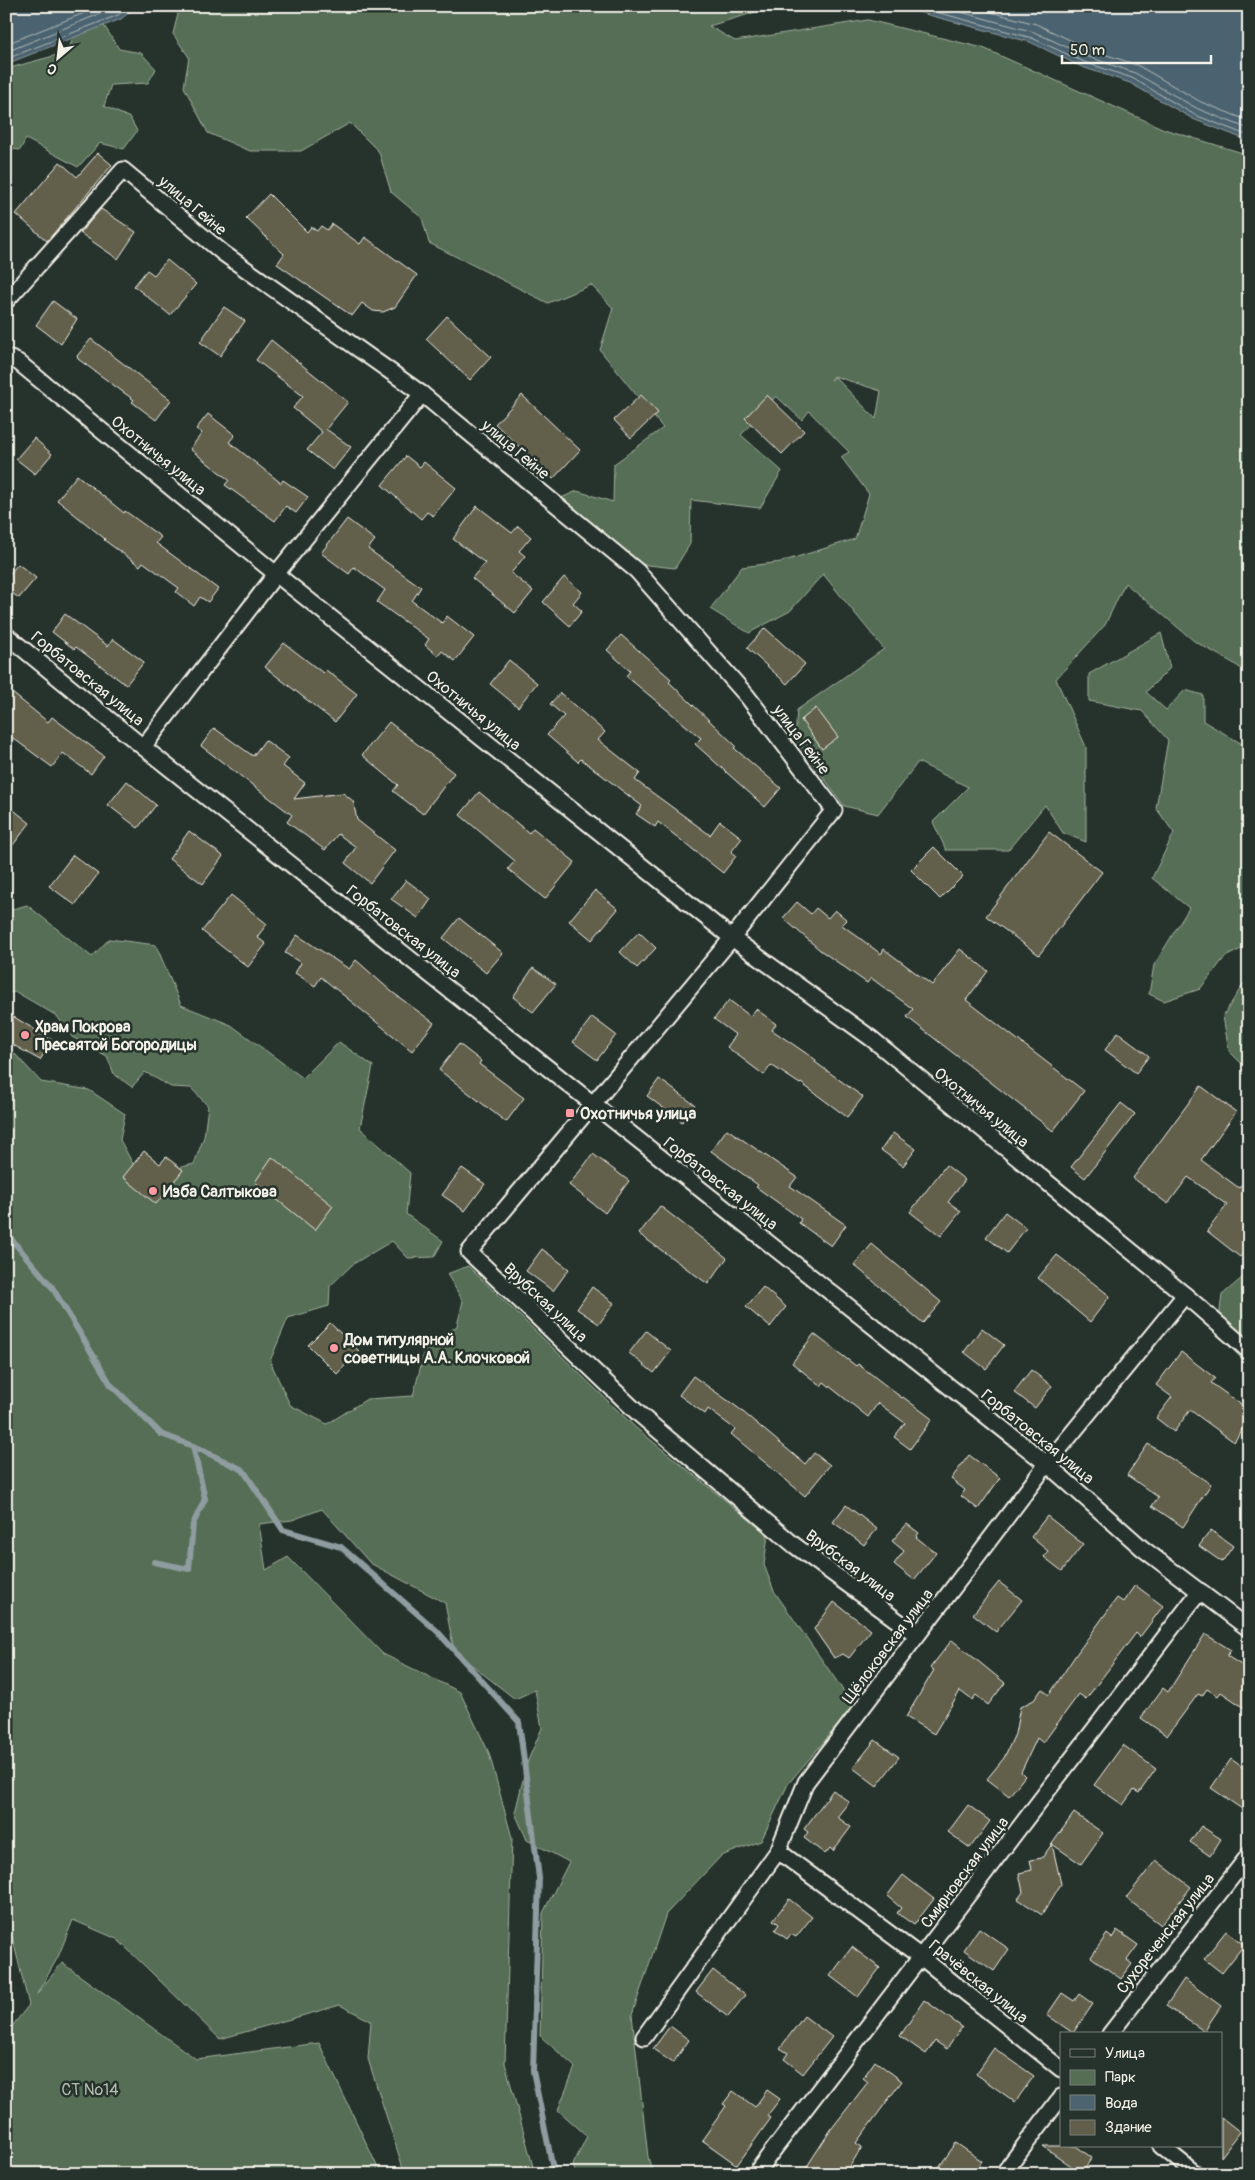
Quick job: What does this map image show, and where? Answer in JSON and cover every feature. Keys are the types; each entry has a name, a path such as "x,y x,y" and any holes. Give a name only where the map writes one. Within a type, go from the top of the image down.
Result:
{"street":[{"name":"улица Гейне","path":"6,301 123,170 223,253 422,394 636,571 747,696 834,810"},
{"name":"Охотничья улица","path":"6,357 18,362 276,574 732,938 872,1040 1185,1295 1249,1351"},
{"path":"143,746 276,574 422,394"},
{"name":"Горбатовская улица","path":"6,635 1046,1464 1142,1548 1249,1629"},
{"name":"Врубская улица","path":"834,810 732,938 469,1252 639,1414 794,1545 917,1636"},
{"name":"Щёлоковская улица","path":"644,2037 778,1851 806,1782 1046,1464 1185,1295"},
{"name":"Смирновская улица","path":"755,2174 1200,1591"},
{"name":"Грачёвская улица","path":"778,1851 921,1957 1060,2068"},
{"name":"Сухореченская улица","path":"1112,2032 1249,1855"},
{"path":"1004,2174 1060,2098"},
{"path":"1163,2148 1196,2174"}],"green space":[{"path":"180,6 793,6 794,8 759,11 709,26 735,41 868,20 983,48 1164,129 1249,155 1249,674 1194,641 1125,583 1105,625 1056,679 1086,747 1086,842 1063,833 1045,805 1008,850 946,850 933,822 968,787 918,762 878,814 844,806 795,738 797,710 884,649 823,574 790,611 749,633 710,609 742,567 781,562 855,539 869,494 841,457 849,452 809,411 802,420 776,396 741,435 782,471 760,508 691,500 690,544 675,568 621,562 566,509 561,498 577,491 613,502 614,464 663,428 600,350 613,308 591,285 548,303 429,243 422,218 391,192 379,152 350,123 301,151 250,151 208,133 184,87 189,57 173,34","holes":["834,376 881,391 876,419 835,377 831,380"]},
{"path":"101,21 119,49 141,53 156,69 148,83 111,85 104,106 130,118 137,131 124,149 100,143 78,167 26,139 20,150 6,148 6,69 68,52 76,28"},
{"path":"1161,633 1170,668 1146,692 1166,710 1185,690 1203,695 1203,721 1249,748 1249,945 1225,957 1200,989 1164,1001 1149,994 1154,965 1189,908 1152,878 1174,833 1156,808 1168,740 1142,711 1089,701 1089,674"},
{"name":"СТ №14","path":"27,905 92,957 109,939 156,945 181,1005 231,1025 303,1078 339,1042 373,1066 360,1128 410,1173 406,1214 443,1241 434,1257 408,1258 392,1241 353,1264 330,1286 329,1306 288,1318 270,1361 290,1405 327,1424 367,1399 413,1396 425,1350 457,1326 463,1301 447,1274 468,1266 636,1428 768,1535 764,1565 774,1591 854,1706 788,1784 761,1841 721,1856 666,1914 632,2015 648,2157 653,2174 576,2174 573,2165 587,2136 558,2110 575,2067 540,2036 543,1913 569,1862 527,1840 515,1813 527,1763 542,1728 535,1690 515,1699 454,1651 445,1603 370,1563 322,1509 292,1520 259,1524 266,1570 288,1557 383,1654 460,1692 489,1753 512,1838 505,2063 535,2174 405,2174 368,2059 371,2021 340,2005 220,2039 117,1939 73,1920 58,1957 37,1994 62,1963 196,2059 319,2043 378,2168 376,2174 6,2174 6,2034 29,2005 9,1924 6,1925 6,1049 15,1054 41,1082 89,1090 125,1114 120,1140 133,1164 161,1172 194,1164 204,1137 208,1106 191,1088 171,1087 145,1072 132,1087 114,1074 107,1056 72,1037 57,1016 16,992 6,993 6,911"},
{"path":"1249,982 1249,1071 1229,1051 1223,1016 1244,983"},
{"path":"1249,1272 1248,1365 1217,1334 1222,1295"}],"water":[{"path":"6,6 137,6 121,19 6,64"},
{"path":"895,6 1249,6 1249,141 1193,119 1130,83 1082,67 1030,42"}],"building":[{"path":"98,153 112,165 47,241 16,214 60,162 77,177"},
{"path":"269,194 307,232 311,227 317,231 321,226 327,230 332,224 360,244 365,237 417,275 395,307 383,312 373,311 362,303 352,316 277,264 284,254 246,218"},
{"path":"101,209 136,232 118,259 80,233"},
{"path":"167,260 196,284 170,315 134,286 147,270 154,275"},
{"path":"53,301 77,319 61,344 36,325"},
{"path":"224,307 245,321 220,356 200,342"},
{"path":"447,316 491,357 470,380 426,339"},
{"path":"91,339 171,400 156,420 132,402 134,400 78,359 77,356"},
{"path":"271,340 348,402 326,429 351,447 333,470 307,450 322,432 293,408 303,396 256,360"},
{"path":"522,395 580,450 553,479 495,424"},
{"path":"641,395 658,413 631,438 614,420"},
{"path":"767,395 804,431 782,454 745,418"},
{"path":"208,414 235,435 229,442 281,483 283,480 308,497 296,513 286,506 275,521 225,485 229,480 190,449 202,433 196,429"},
{"path":"34,438 52,454 35,474 16,459"},
{"path":"406,456 420,467 424,462 456,488 433,516 427,512 421,519 382,485"},
{"path":"77,475 124,513 125,511 161,537 156,543 218,589 208,602 200,597 194,606 176,592 179,588 143,562 140,566 104,540 57,500"},
{"path":"477,506 512,533 518,526 531,537 519,551 525,556 511,573 533,591 515,613 472,578 485,563 453,539"},
{"path":"347,519 375,540 368,549 421,587 412,601 442,623 447,616 474,637 455,661 442,651 438,656 425,645 429,639 377,602 385,590 354,567 349,574 321,553"},
{"path":"18,564 36,578 19,598 6,589 6,578"},
{"path":"564,577 582,592 573,603 582,611 570,626 543,602"},
{"path":"65,614 108,646 113,639 144,662 126,685 76,647 74,649 52,632"},
{"path":"765,628 805,664 787,684 747,648"},
{"path":"621,635 671,679 669,682 736,746 734,748 781,788 765,807 695,744 701,738 626,676 630,671 607,650"},
{"path":"284,643 323,673 326,670 357,694 335,722 265,667"},
{"path":"509,660 537,683 518,707 490,684"},
{"path":"6,688 48,722 52,717 104,756 91,774 63,753 52,767 6,733"},
{"path":"560,693 605,732 598,740 640,773 635,780 710,835 720,821 742,838 731,852 736,856 723,873 658,822 655,827 636,814 642,806 581,759 578,762 547,735 564,716 550,704"},
{"path":"816,708 838,737 822,749 801,720"},
{"path":"389,722 454,773 423,814 393,791 398,785 362,755"},
{"path":"214,728 253,756 265,740 289,758 283,766 305,783 294,799 343,793 353,801 357,820 395,850 370,883 345,863 356,847 338,834 325,850 287,822 292,815 201,746"},
{"path":"127,781 156,805 138,828 108,805"},
{"path":"479,792 529,833 533,828 575,862 545,899 508,869 515,861 460,815"},
{"path":"6,804 30,823 6,854"},
{"path":"189,831 223,856 203,884 169,859"},
{"path":"1049,832 1102,872 1039,955 986,916"},
{"path":"934,847 963,876 940,899 911,870"},
{"path":"73,855 98,874 75,905 49,886"},
{"path":"406,880 431,899 418,918 391,899"},
{"path":"595,890 618,909 592,940 569,921"},
{"path":"231,895 267,924 257,937 266,944 248,967 202,931"},
{"path":"797,902 811,914 816,908 828,918 835,910 847,920 842,925 881,954 884,949 932,985 960,949 988,971 966,1000 1084,1091 1053,1131 907,1017 913,1009 871,978 867,983 820,950 783,918"},
{"path":"459,918 503,953 486,973 443,938"},
{"path":"639,932 656,948 637,968 620,952"},
{"path":"297,935 349,969 356,960 392,992 434,1023 412,1051 321,977 315,986 295,973 301,963 285,953"},
{"path":"533,968 556,984 533,1012 513,997"},
{"path":"729,1000 750,1016 756,1009 776,1024 772,1030 816,1060 815,1062 863,1097 847,1117 801,1083 771,1065 764,1075 727,1047 736,1035 714,1019"},
{"name":"Храм Покрова Пресвятой Богородицы","path":"14,1017 52,1040 40,1060 6,1041 6,1030"},
{"path":"592,1017 616,1035 597,1060 573,1042"},
{"path":"1118,1032 1149,1056 1136,1073 1105,1050"},
{"path":"459,1044 481,1061 479,1064 524,1098 506,1122 439,1070"},
{"path":"659,1079 695,1105 682,1122 647,1096"},
{"path":"1201,1086 1236,1112 1201,1160 1239,1188 1249,1176 1249,1246 1240,1257 1207,1231 1227,1205 1188,1177 1168,1204 1133,1178"},
{"path":"1121,1103 1135,1114 1085,1178 1071,1167"},
{"path":"727,1129 797,1177 790,1186 846,1225 831,1246 799,1223 801,1219 756,1187 758,1185 711,1151"},
{"path":"893,1133 916,1149 903,1166 881,1150"},
{"name":"Изба Салтыкова","path":"144,1151 160,1164 166,1157 183,1170 156,1204 123,1177"},
{"path":"593,1154 629,1181 605,1213 569,1185"},
{"path":"272,1157 333,1206 315,1230 255,1182"},
{"path":"946,1165 965,1180 948,1202 961,1211 941,1236 910,1212"},
{"path":"462,1168 485,1184 465,1211 442,1195"},
{"path":"660,1206 727,1258 708,1284 639,1234"},
{"path":"1005,1212 1026,1228 1007,1253 986,1237"},
{"path":"872,1244 941,1302 923,1323 854,1265"},
{"path":"542,1249 569,1269 553,1291 526,1271"},
{"path":"1057,1255 1110,1296 1090,1322 1038,1278"},
{"path":"592,1287 614,1303 599,1324 577,1309"},
{"path":"763,1287 786,1307 770,1327 746,1307"},
{"name":"Дом титулярной советницы А.А. Клочковой","path":"330,1323 359,1351 337,1374 308,1345"},
{"path":"982,1328 1004,1345 986,1369 964,1352"},
{"path":"646,1331 671,1351 654,1373 629,1353"},
{"path":"814,1334 932,1419 910,1449 894,1437 905,1423 878,1403 868,1417 824,1382 821,1386 792,1363"},
{"path":"1181,1352 1215,1378 1211,1383 1249,1410 1249,1420 1234,1442 1190,1410 1174,1432 1156,1418 1172,1397 1156,1385"},
{"path":"1031,1370 1052,1386 1035,1408 1014,1392"},
{"path":"693,1376 737,1407 805,1464 814,1453 830,1465 805,1496 731,1434 735,1429 708,1409 705,1414 679,1395"},
{"path":"1148,1444 1211,1484 1183,1527 1152,1506 1158,1497 1127,1475"},
{"path":"969,1455 1000,1478 978,1509 961,1496 965,1490 951,1479"},
{"path":"846,1505 877,1529 864,1545 833,1522"},
{"path":"1047,1516 1083,1544 1062,1571 1044,1557 1048,1551 1031,1537"},
{"path":"907,1524 919,1533 916,1537 936,1553 914,1580 894,1564 904,1551 892,1541"},
{"path":"1211,1530 1233,1546 1222,1562 1199,1546"},
{"path":"999,1582 1022,1600 996,1632 973,1614"},
{"path":"1135,1585 1163,1606 1140,1637 1136,1633 1086,1699 1079,1694 1043,1743 1037,1738 1021,1772 1025,1776 1009,1796 987,1779 1004,1758 1015,1734 1020,1707 1034,1700 1042,1689 1049,1695 1117,1598 1123,1602"},
{"path":"834,1602 871,1630 849,1658 843,1654 834,1658 814,1629"},
{"path":"1205,1634 1231,1650 1227,1656 1249,1670 1249,1711 1221,1692 1218,1696 1207,1689 1202,1696 1198,1694 1167,1736 1141,1718 1163,1688 1168,1692"},
{"path":"952,1640 1005,1683 988,1705 976,1695 972,1700 960,1691 934,1734 906,1717 934,1670 930,1668"},
{"path":"875,1740 899,1757 877,1786 853,1768"},
{"path":"1123,1745 1156,1769 1139,1793 1134,1790 1123,1805 1094,1785"},
{"path":"1231,1759 1249,1772 1249,1798 1242,1809 1211,1788"},
{"path":"833,1790 849,1802 837,1817 851,1827 833,1851 830,1848 825,1854 804,1838 808,1832 804,1829"},
{"path":"968,1805 990,1821 970,1848 948,1832"},
{"path":"1074,1813 1103,1833 1081,1864 1052,1844"},
{"path":"1201,1826 1221,1839 1210,1856 1190,1842"},
{"path":"1052,1844 1061,1884 1042,1915 1018,1899 1023,1892 1019,1873 1032,1870 1030,1860 1042,1858"},
{"path":"1156,1860 1191,1887 1161,1925 1126,1898"},
{"path":"903,1875 934,1899 914,1925 897,1913 901,1908 887,1896"},
{"path":"789,1899 812,1917 796,1937 791,1934 787,1939 775,1930 779,1924 773,1920"},
{"path":"979,1928 1009,1949 994,1971 964,1950"},
{"path":"1117,1930 1138,1945 1127,1960 1132,1964 1121,1979 1091,1957 1107,1934 1112,1938"},
{"path":"1226,1931 1244,1945 1222,1973 1204,1959"},
{"path":"852,1947 880,1968 858,1997 830,1976"},
{"path":"713,1970 745,1995 728,2017 696,1992"},
{"path":"1184,1979 1221,2006 1204,2031 1166,2006"},
{"path":"1062,1993 1074,2001 1079,1994 1093,2004 1074,2032 1047,2015"},
{"path":"924,2000 962,2027 947,2049 935,2041 926,2054 900,2036"},
{"path":"804,2016 832,2037 803,2074 784,2059 788,2053 780,2048"},
{"path":"670,2026 689,2040 673,2063 653,2049"},
{"path":"994,2048 1034,2076 1015,2102 976,2074"},
{"path":"875,2061 902,2081 856,2143 862,2147 845,2174 802,2174 832,2128 868,2082 863,2078"},
{"path":"767,2090 780,2099 767,2116 771,2118 737,2165 702,2140 726,2106 723,2104 733,2091 755,2107"},
{"path":"1222,2118 1240,2132 1221,2157 1222,2148"},
{"path":"956,2143 982,2161 973,2174 934,2174"},
{"path":"1043,2146 1079,2148 1092,2158 1081,2173"}],"waterway":[{"path":"6,1233 52,1287 111,1385 161,1434 193,1446 243,1470 283,1530 341,1547 437,1631 519,1722 539,1878 533,2071 554,2174"},
{"path":"154,1562 189,1569 193,1524 205,1499 193,1446"}],"place":[{"name":"Храм Покрова Пресвятой Богородицы","path":"25,1035"},
{"name":"Охотничья улица","path":"570,1113"},
{"name":"Изба Салтыкова","path":"153,1191"},
{"name":"Дом титулярной советницы А.А. Клочковой","path":"334,1348"}]}
